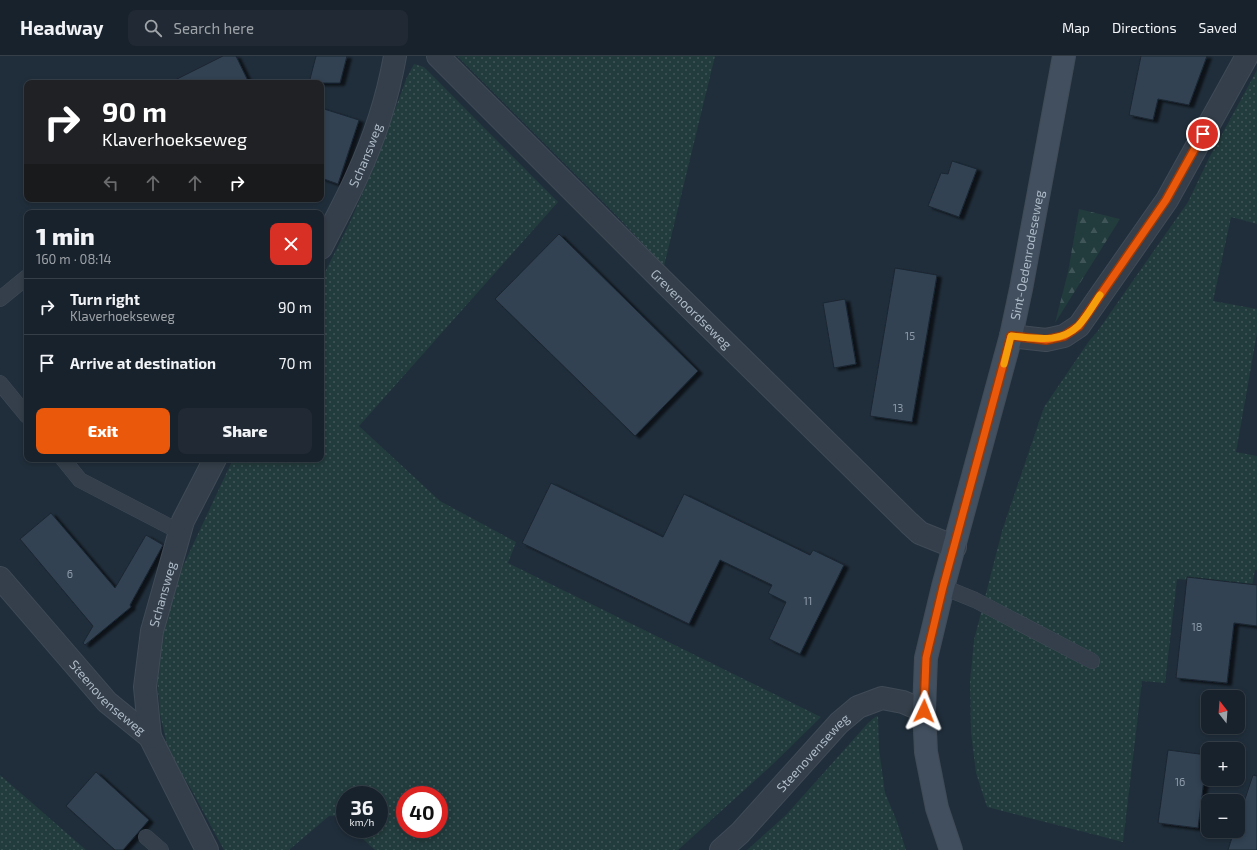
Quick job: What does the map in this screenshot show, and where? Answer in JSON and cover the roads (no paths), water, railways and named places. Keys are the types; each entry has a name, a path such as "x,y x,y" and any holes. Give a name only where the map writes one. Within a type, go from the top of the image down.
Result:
{"street":[{"name":"Schansweg","path":"324,242 358,175 378,123 390,81 395,56"},
{"name":"Grevenoordseweg","path":"438,56 659,277 909,523 920,533 955,547"},
{"name":"Sint-Oedenrodeseweg","path":"951,850 937,808 926,752 924,711 926,658 943,587 1011,336 1064,56"},
{"path":"1011,336 1046,340 1064,336 1079,326 1166,200 1247,56"},
{"name":"Schansweg","path":"150,737 145,688 152,631 183,521 213,462"},
{"name":"Steenovenseweg","path":"0,578 107,702 150,737 207,850"},
{"name":"Steenovenseweg","path":"721,850 740,833 839,723 858,707 873,700 882,698 903,702 924,711"}],"lane":[{"path":"0,299 24,279"},
{"path":"0,383 24,412"},
{"path":"65,462 80,480 180,532"},
{"path":"943,587 975,600 1092,661"},
{"path":"146,837 161,850"}]}
